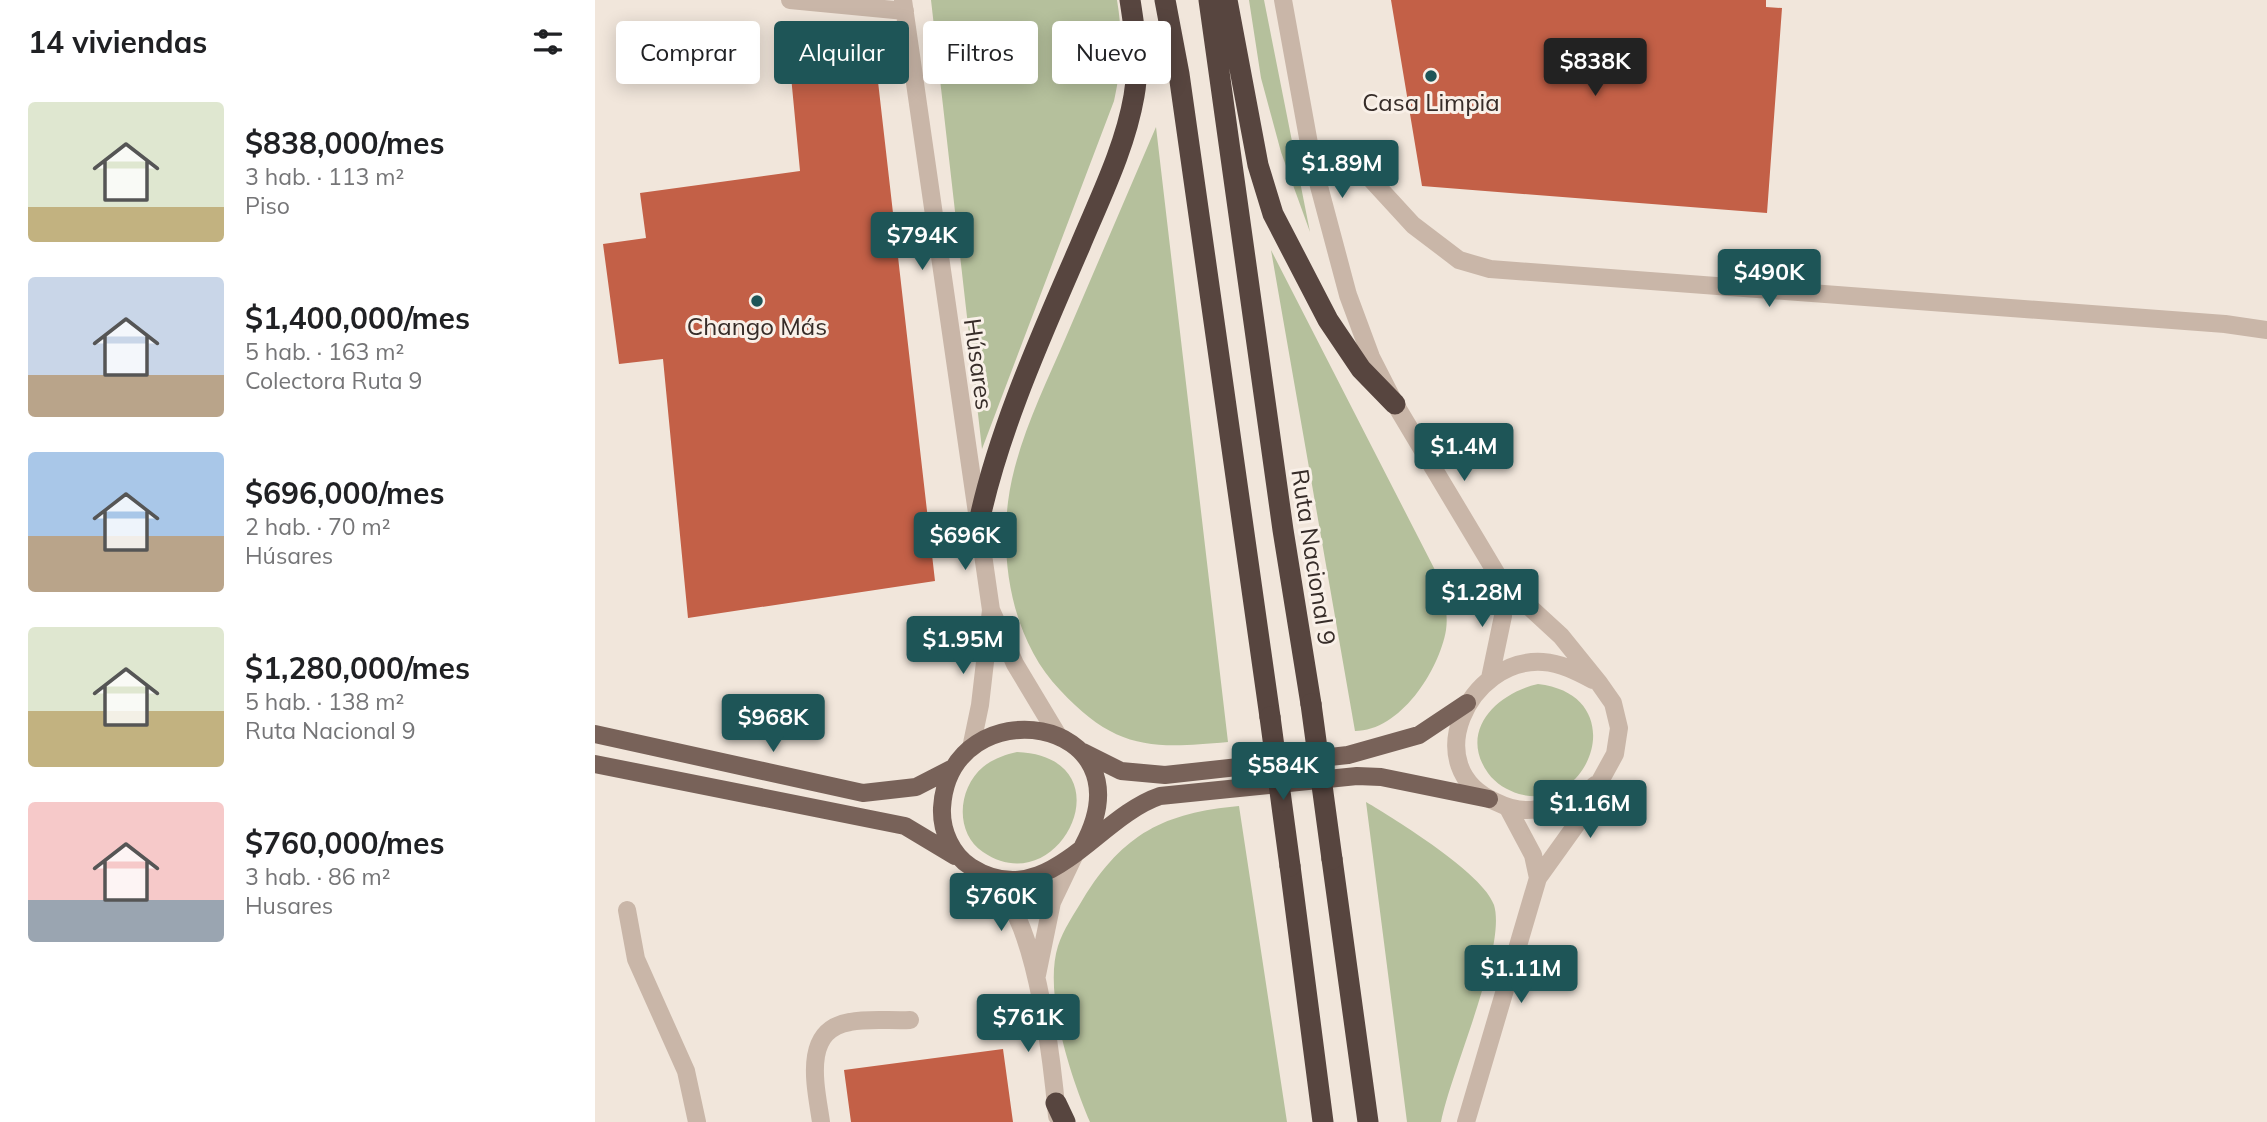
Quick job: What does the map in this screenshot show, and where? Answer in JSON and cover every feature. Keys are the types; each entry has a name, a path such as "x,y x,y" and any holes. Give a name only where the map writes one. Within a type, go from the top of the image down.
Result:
{"highway":[{"path":"978,527 983,499 1036,350 1116,159 1134,96 1137,61 1130,0"},
{"path":"1165,0 1179,74 1270,717 1323,1122"},
{"name":"Ruta Nacional 9","path":"1209,0 1283,530 1311,704 1368,1122"},
{"path":"1227,0 1258,164 1273,214 1328,320 1361,369 1395,404"}],"main road":[{"path":"964,862 949,842 941,818 943,793 953,768 971,748 998,733 1028,728 1057,734 1081,751 1121,771 1165,775 1348,755 1419,734 1467,702"},
{"path":"595,734 863,793 916,787 953,768"},
{"path":"1078,851 1095,823 1100,797 1094,772 1081,751"},
{"path":"595,764 905,827 983,874 1006,880 1030,879 1053,871 1140,803 1160,796 1357,776 1381,777 1489,799"}],"street":[{"path":"790,0 904,6"},
{"path":"1283,0 1312,160 1347,295 1371,357 1395,404 1501,581 1561,636 1599,683 1613,704 1619,728 1615,754 1576,825 1538,878 1466,1122"},
{"name":"Húsares","path":"904,6 991,610"},
{"path":"1312,160 1343,162 1368,176 1413,225 1459,260 1490,269 2225,324 2267,330"},
{"path":"1490,678 1503,616 1501,581"},
{"path":"991,610 1015,664 1057,734"},
{"path":"971,748 980,705 991,610"},
{"path":"1599,683 1569,668 1543,662 1515,665 1490,678 1467,702 1458,724 1456,746 1466,776 1489,799 1508,808 1531,810 1554,805 1585,794 1602,777"},
{"path":"1508,808 1533,855 1538,878"},
{"path":"1036,981 1052,902 1078,851"},
{"path":"983,874 1005,896 1013,911 1036,981 1059,1116"},
{"path":"627,910 636,959 687,1071 697,1122"},
{"path":"821,1122 814,1074 818,1043 829,1031 849,1022 910,1020"}],"green space":[{"path":"931,0 1117,0 1119,13 1120,21 1052,21 1052,84 1117,84 1114,101 982,449 941,84 1038,84 1038,21 933,21"},
{"path":"1249,0 1264,0 1310,232 1281,152 1261,78"},
{"path":"1156,127 1228,742 1177,745 1136,741 1117,735 1080,710 1044,671 1031,650 1014,602 1006,552 1008,502 1024,439"},
{"path":"1271,250 1436,572 1444,600 1446,630 1442,646 1426,680 1402,710 1372,728 1355,731"},
{"path":"1538,684 1567,693 1585,709 1593,729 1591,751 1582,771 1566,787 1544,795 1519,794 1498,783 1488,773 1477,743 1486,716 1496,705 1523,689"},
{"path":"1017,752 1051,760 1071,777 1077,800 1072,824 1058,845 1037,859 1011,863 983,852 974,843 967,833 963,810 968,786 983,767"},
{"path":"1366,802 1457,863 1487,892 1494,905 1496,924 1486,979 1441,1122 1407,1122"},
{"path":"1239,806 1287,1122 1090,1122 1075,1083 1057,1011 1054,965 1063,934 1098,876 1131,842 1167,821 1212,809"}],"building":[{"path":"1391,0 1766,0 1766,7 1782,8 1767,213 1422,186"},
{"name":"Chango Más","path":"792,84 878,84 935,581 688,618 663,359 619,364 603,244 646,238 640,193 800,171"},
{"path":"1003,1049 1013,1122 851,1122 844,1070"}],"place":[{"name":"Casa Limpia","path":"1431,76"},
{"name":"Chango Más","path":"757,301"}]}
